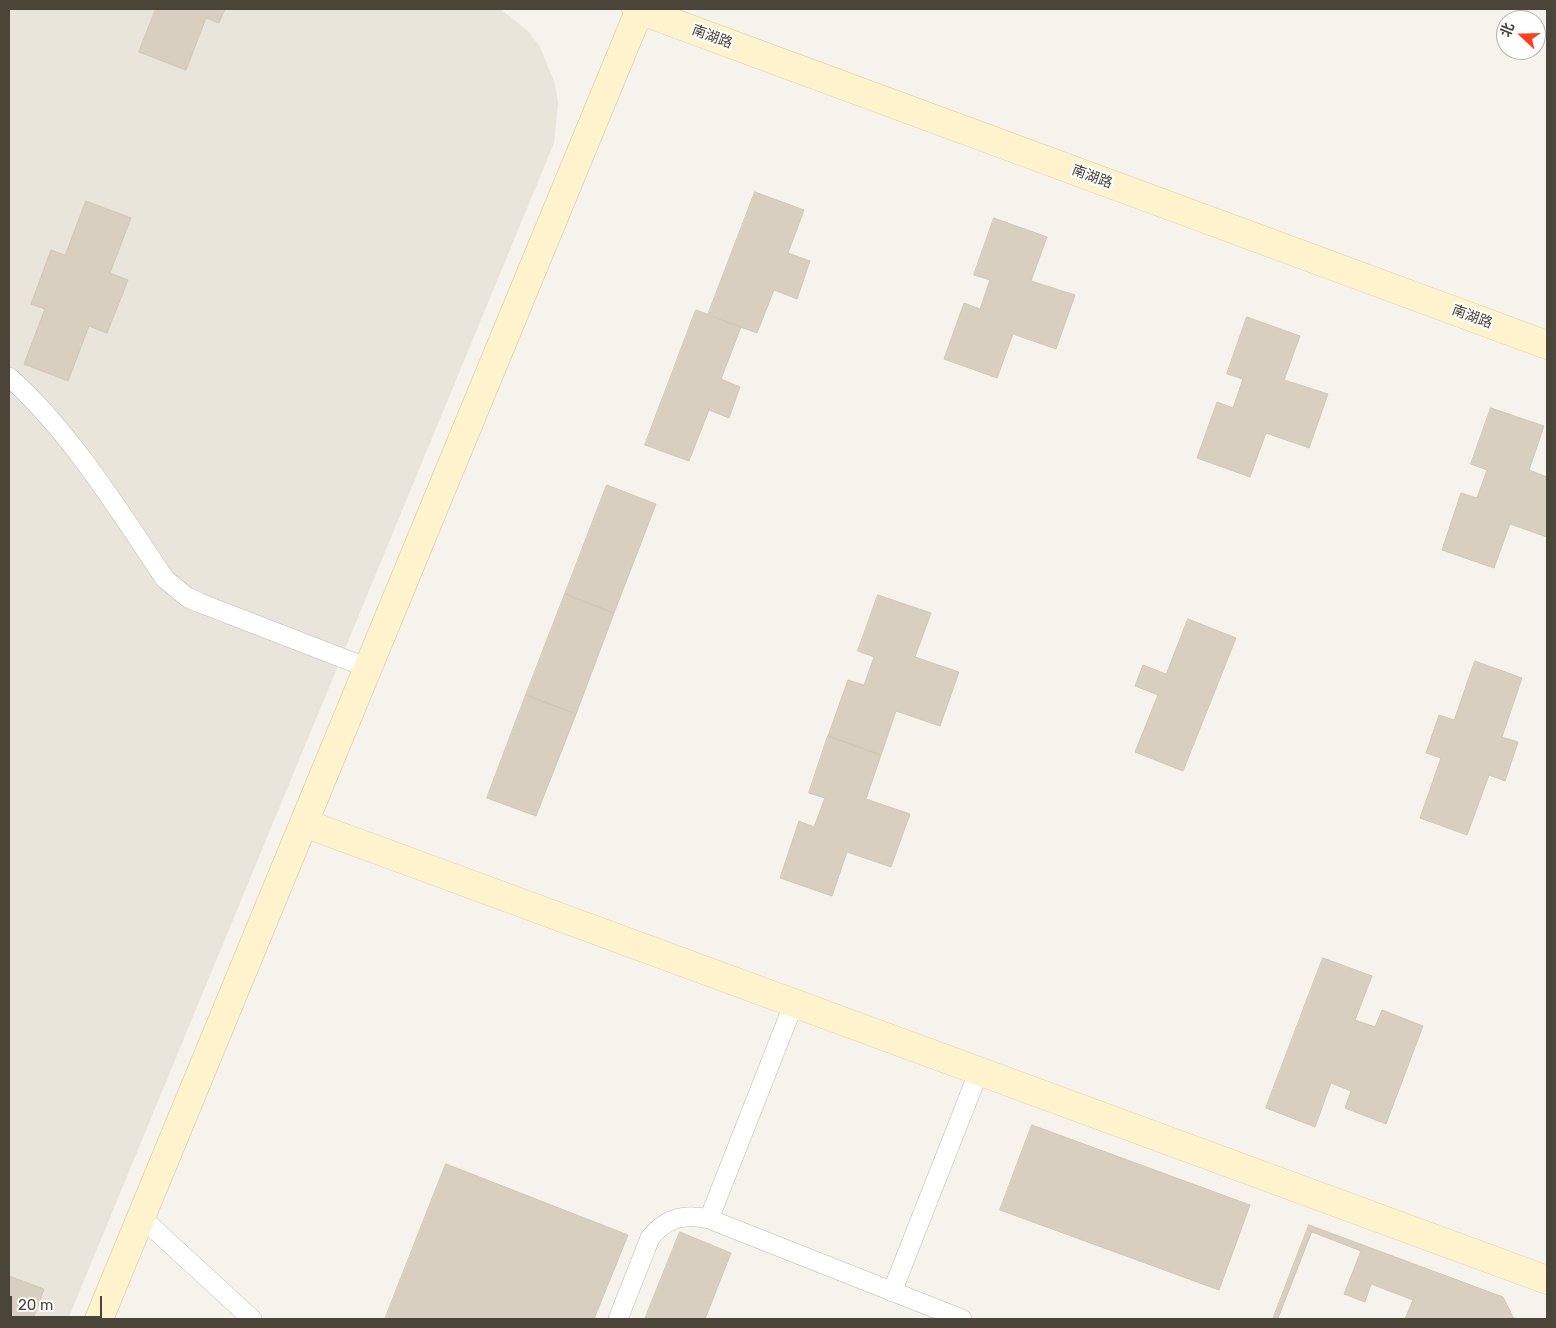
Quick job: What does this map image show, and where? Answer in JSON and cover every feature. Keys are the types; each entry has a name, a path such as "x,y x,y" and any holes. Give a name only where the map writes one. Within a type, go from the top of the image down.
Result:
{"street":[{"name":"南湖路","path":"638,9 1547,345"},
{"path":"99,1319 638,9"},
{"path":"304,823 1547,1280"}],"lane":[{"path":"9,377 49,417 70,443 165,580 175,589 200,603 368,668"},
{"path":"709,1219 794,1003"},
{"path":"892,1292 979,1071"},
{"path":"618,1319 650,1238 658,1227 683,1216 709,1219 962,1319"},
{"path":"141,1217 252,1319"}],"shaded area":[{"path":"9,9 500,9 528,31 540,47 555,84 558,103 554,143 68,1319 9,1319"}],"building":[{"path":"156,9 225,9 219,23 206,18 186,70 139,52"},
{"path":"755,192 804,210 788,253 810,261 797,299 774,290 757,333 708,315"},
{"path":"86,201 131,218 110,273 128,280 107,333 89,326 68,381 24,364 45,309 31,304 51,250 65,255"},
{"path":"994,218 1047,237 1031,281 1075,295 1056,349 1013,334 997,378 944,359 964,303 980,309 990,280 974,275"},
{"path":"696,310 741,327 721,379 740,387 729,418 709,410 689,461 645,445"},
{"path":"1247,317 1300,336 1284,380 1328,394 1309,448 1266,433 1250,477 1197,458 1217,402 1233,408 1243,379 1227,374"},
{"path":"1491,408 1544,426 1529,470 1547,477 1547,537 1510,524 1494,568 1442,550 1461,493 1477,498 1487,470 1471,464"},
{"path":"607,485 656,504 614,613 565,594"},
{"path":"565,594 614,613 576,714 526,695"},
{"path":"878,595 931,613 915,657 959,672 940,726 896,711 881,755 828,736 848,680 864,685 874,657 858,651"},
{"path":"1188,619 1236,638 1183,771 1135,752 1158,695 1135,686 1143,665 1166,674"},
{"path":"1475,661 1522,678 1502,737 1518,742 1505,781 1489,775 1467,835 1420,818 1441,758 1426,753 1439,715 1454,720"},
{"path":"526,695 576,714 536,816 487,798"},
{"path":"828,736 881,755 866,799 910,814 891,867 847,852 832,896 780,878 799,821 814,827 825,798 809,793"},
{"path":"1323,958 1372,976 1355,1020 1375,1027 1382,1010 1423,1026 1386,1124 1345,1108 1351,1091 1331,1083 1315,1127 1266,1108"},
{"path":"1032,1125 1250,1205 1219,1290 1000,1210"},
{"path":"446,1164 628,1235 594,1319 385,1319"},
{"path":"1309,1225 1503,1297 1514,1319 1273,1319"},
{"path":"680,1232 731,1253 705,1319 645,1319"},
{"path":"1312,1232 1361,1251 1344,1294 1365,1302 1371,1284 1413,1300 1405,1319 1278,1319"},
{"path":"9,1276 44,1289 33,1319 9,1319"}]}
